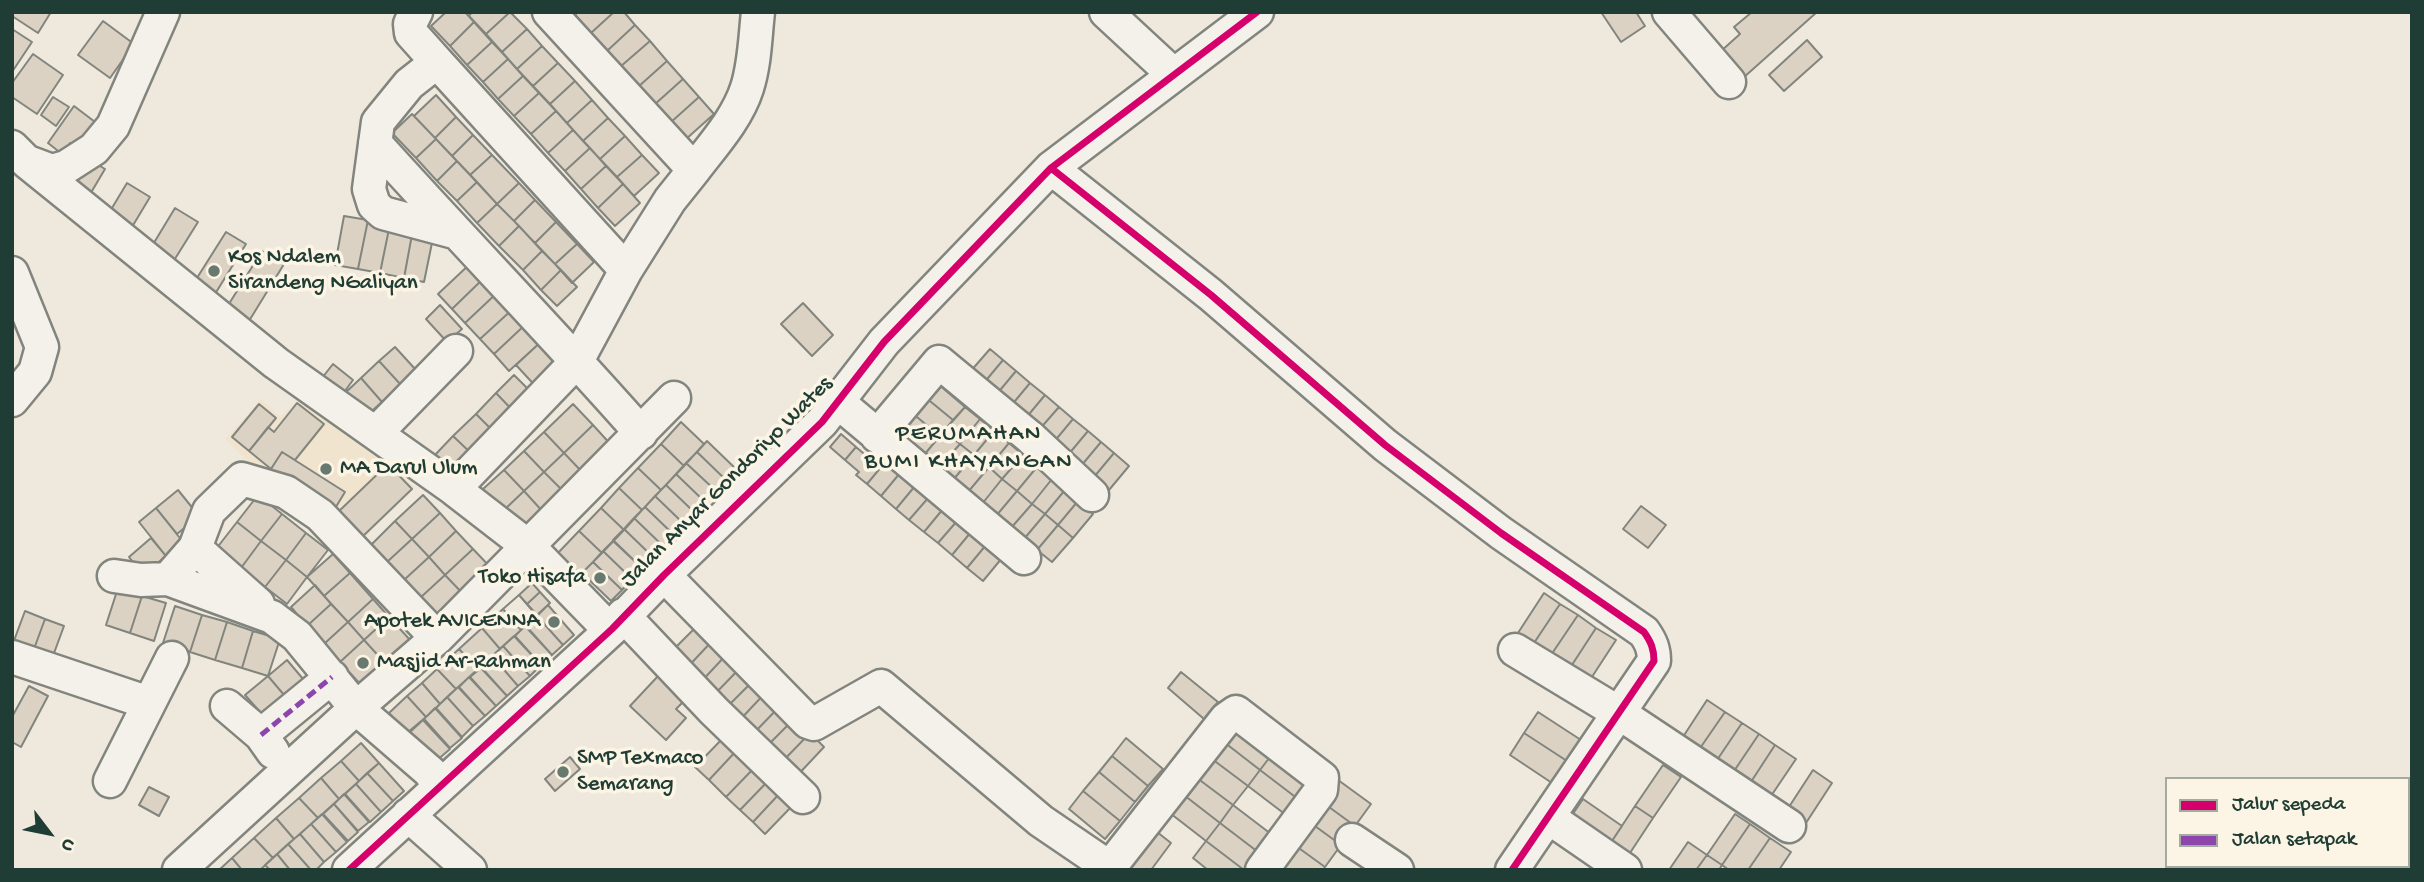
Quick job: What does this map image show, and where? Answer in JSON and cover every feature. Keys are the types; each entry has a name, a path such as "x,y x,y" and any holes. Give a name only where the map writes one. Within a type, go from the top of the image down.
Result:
{"street":[{"path":"17,164 52,171 66,167 94,149 113,126 163,12"},
{"path":"416,12 410,24 411,33 626,270"},
{"path":"549,12 694,170"},
{"path":"454,489 577,360 626,270 670,200 728,126 746,89 755,53 758,12"},
{"path":"1106,12 1174,75"},
{"name":"Jalan Anyar Gondoriyo Wates","path":"368,864 435,779 664,575 822,422 884,342 1051,168 1257,12"},
{"path":"1669,12 1729,82"},
{"path":"437,62 409,83 378,122 369,188 374,205 383,213 454,232"},
{"path":"375,143 454,232 577,360 641,433"},
{"path":"17,164 276,363 454,489 529,547 714,711 803,797"},
{"path":"1051,168 1211,295 1385,445 1502,533 1644,632 1654,650 1654,662 1512,870"},
{"path":"12,273 42,346 35,372 12,400"},
{"path":"901,324 939,362 1031,438 1092,495"},
{"path":"376,433 456,351"},
{"path":"877,436 939,362"},
{"path":"179,870 356,708 438,638 674,398"},
{"path":"839,403 1024,558"},
{"path":"612,622 734,477 739,476 751,490"},
{"path":"168,579 195,548 209,511 242,479 286,492 320,516 438,638"},
{"path":"195,548 297,636 356,708 435,779"},
{"path":"664,575 808,722 814,724 881,686 1041,821 1111,869 1226,719 1236,712 1322,778 1323,783 1321,790 1262,870"},
{"path":"114,576 141,580 168,579 272,617"},
{"path":"1515,650 1619,713 1789,826"},
{"path":"15,658 143,716"},
{"path":"110,781 173,658"},
{"path":"261,735 332,677"},
{"path":"227,706 261,735 288,771"},
{"path":"408,815 471,870"},
{"path":"1548,817 1625,870"},
{"path":"1352,840 1397,870"}],"shaded area":[{"name":"MA Darul Ulum","path":"261,399 281,417 298,399 388,461 415,488 358,544 263,477 225,439"}],"building":[{"path":"12,12 51,12 38,33 12,16"},
{"path":"446,12 465,12 474,22 450,46 431,26"},
{"path":"472,12 510,12 486,34 469,16"},
{"path":"510,12 527,29 502,52 486,34"},
{"path":"578,12 614,12 591,33 575,15"},
{"path":"614,12 624,12 635,25 607,51 591,33"},
{"path":"1601,12 1636,12 1645,26 1621,42"},
{"path":"1752,12 1817,12 1743,78 1720,52 1740,34 1734,27"},
{"path":"103,21 134,44 110,78 78,55"},
{"path":"474,22 492,42 467,65 450,46"},
{"path":"635,25 650,41 620,67 607,51"},
{"path":"12,29 32,42 12,72"},
{"path":"527,29 542,46 517,69 502,52"},
{"path":"1807,40 1822,57 1784,91 1769,75"},
{"path":"650,41 667,61 638,87 620,67"},
{"path":"492,42 508,59 483,82 467,65"},
{"path":"542,46 558,63 533,86 517,69"},
{"path":"33,54 63,75 37,114 12,97 12,83"},
{"path":"508,59 523,76 498,99 483,82"},
{"path":"667,61 683,79 654,105 638,87"},
{"path":"558,63 575,81 550,104 533,86"},
{"path":"523,76 539,93 514,116 498,99"},
{"path":"683,79 699,97 670,123 654,105"},
{"path":"575,81 592,100 567,123 550,104"},
{"path":"539,93 556,111 531,134 514,116"},
{"path":"436,95 456,117 435,138 414,116"},
{"path":"53,97 69,107 56,126 41,115"},
{"path":"699,97 714,114 685,140 670,123"},
{"path":"592,100 608,118 583,141 567,123"},
{"path":"74,106 99,125 80,150 70,143 62,154 48,143"},
{"path":"556,111 573,130 548,153 531,134"},
{"path":"412,114 436,139 416,158 392,133"},
{"path":"456,117 473,135 452,156 435,138"},
{"path":"608,118 625,136 600,159 583,141"},
{"path":"573,130 590,148 565,171 548,153"},
{"path":"473,135 492,155 470,175 452,156"},
{"path":"625,136 642,155 617,177 600,159"},
{"path":"436,139 457,161 437,181 416,158"},
{"path":"590,148 606,166 581,189 565,171"},
{"path":"492,155 519,183 497,204 470,175"},
{"path":"642,155 659,173 634,196 617,177"},
{"path":"85,157 105,169 89,196 69,184"},
{"path":"457,161 477,182 457,201 437,181"},
{"path":"606,166 623,184 598,208 581,189"},
{"path":"477,182 497,204 477,223 457,201"},
{"path":"127,183 150,197 129,232 106,218"},
{"path":"519,183 535,200 514,221 497,204"},
{"path":"623,184 640,203 615,226 598,208"},
{"path":"535,200 556,222 535,243 514,221"},
{"path":"497,204 519,226 499,246 477,223"},
{"path":"175,208 198,222 168,270 146,256"},
{"path":"344,216 368,220 358,269 335,265"},
{"path":"368,220 390,224 380,273 358,269"},
{"path":"556,222 577,244 555,264 535,243"},
{"path":"390,224 413,229 404,278 380,273"},
{"path":"519,226 542,251 523,270 499,246"},
{"path":"413,229 434,233 424,282 404,278"},
{"path":"226,232 246,244 210,302 190,289"},
{"path":"577,244 594,262 572,283 555,264"},
{"path":"262,251 284,264 249,321 227,307"},
{"path":"542,251 561,270 541,290 523,270"},
{"path":"472,262 486,276 452,309 438,294"},
{"path":"561,270 577,287 557,306 541,290"},
{"path":"486,276 499,291 465,323 452,309"},
{"path":"499,291 515,307 480,339 465,323"},
{"path":"803,303 833,335 812,356 781,324"},
{"path":"440,305 462,329 447,342 426,319"},
{"path":"515,307 528,322 494,354 480,339"},
{"path":"528,322 544,339 509,371 494,354"},
{"path":"544,339 568,365 540,391 516,365"},
{"path":"395,347 416,370 401,385 379,361"},
{"path":"990,349 1003,360 983,384 969,373"},
{"path":"1003,360 1016,371 996,395 983,384"},
{"path":"379,361 401,385 382,402 361,378"},
{"path":"333,364 353,380 342,395 322,378"},
{"path":"1016,371 1030,383 1010,407 996,395"},
{"path":"514,375 536,397 518,416 496,393"},
{"path":"361,378 382,402 364,418 343,395"},
{"path":"937,383 965,407 953,420 925,397"},
{"path":"1030,383 1045,395 1025,419 1010,407"},
{"path":"496,393 518,416 498,436 476,414"},
{"path":"1045,395 1059,407 1038,431 1025,419"},
{"path":"925,397 953,420 940,436 912,413"},
{"path":"297,403 324,424 295,460 282,452 271,469 249,451 268,427 274,432"},
{"path":"259,404 276,418 249,451 232,437"},
{"path":"573,404 593,425 564,453 544,432"},
{"path":"965,407 980,419 960,444 944,431"},
{"path":"1059,407 1073,419 1053,443 1038,431"},
{"path":"912,413 940,436 924,455 896,432"},
{"path":"476,414 498,436 476,458 453,436"},
{"path":"980,419 994,431 974,455 960,444"},
{"path":"1073,419 1088,431 1068,455 1053,443"},
{"path":"681,422 704,444 684,466 661,444"},
{"path":"593,425 613,447 584,474 564,453"},
{"path":"944,431 960,444 939,468 924,455"},
{"path":"994,431 1009,443 989,467 974,455"},
{"path":"1088,431 1101,442 1081,466 1068,455"},
{"path":"544,432 564,453 544,472 524,451"},
{"path":"841,434 856,447 845,460 830,447"},
{"path":"453,436 476,458 456,478 434,456"},
{"path":"707,441 736,469 726,480 697,452"},
{"path":"1101,442 1114,453 1094,477 1081,466"},
{"path":"1009,443 1023,455 1002,479 989,467"},
{"path":"661,444 684,466 661,490 638,468"},
{"path":"960,444 974,455 953,480 939,468"},
{"path":"856,447 870,459 875,452 886,461 867,484 856,475 859,472 845,460"},
{"path":"524,451 544,472 524,491 504,470"},
{"path":"282,452 345,492 331,515 267,475"},
{"path":"697,452 726,480 716,491 686,463"},
{"path":"564,453 584,474 565,493 544,472"},
{"path":"1114,453 1129,466 1109,490 1094,477"},
{"path":"974,455 989,467 968,492 953,480"},
{"path":"1023,455 1037,467 1017,491 1002,479"},
{"path":"886,461 900,473 881,496 867,484"},
{"path":"686,463 716,491 705,502 676,474"},
{"path":"388,464 412,489 360,539 336,514"},
{"path":"989,467 1002,479 982,504 968,492"},
{"path":"1037,467 1052,479 1032,504 1017,491"},
{"path":"638,468 661,490 642,510 619,488"},
{"path":"504,470 524,491 503,511 483,489"},
{"path":"544,472 565,493 544,513 524,491"},
{"path":"900,473 915,486 896,509 881,496"},
{"path":"676,474 705,502 695,513 666,485"},
{"path":"1002,479 1017,491 996,516 982,504"},
{"path":"1052,479 1065,490 1045,514 1032,504"},
{"path":"666,485 695,513 684,524 655,496"},
{"path":"915,486 929,497 909,520 896,509"},
{"path":"619,488 642,510 624,530 601,508"},
{"path":"178,490 199,516 177,534 156,508"},
{"path":"1065,490 1078,501 1058,525 1045,514"},
{"path":"524,491 544,513 524,532 503,511"},
{"path":"1017,491 1032,504 1011,528 996,516"},
{"path":"258,495 282,514 261,541 237,522"},
{"path":"423,495 440,513 412,539 395,521"},
{"path":"655,496 684,524 674,535 645,507"},
{"path":"929,497 943,509 924,532 909,520"},
{"path":"1078,501 1093,514 1073,538 1058,525"},
{"path":"1032,504 1045,514 1024,539 1011,528"},
{"path":"1641,506 1666,525 1648,548 1623,529"},
{"path":"645,507 674,535 663,546 634,518"},
{"path":"156,508 183,542 166,556 139,522"},
{"path":"601,508 624,530 602,553 579,531"},
{"path":"943,509 957,521 938,543 924,532"},
{"path":"440,513 456,531 429,557 412,539"},
{"path":"282,514 306,533 286,560 261,541"},
{"path":"1045,514 1058,525 1037,550 1024,539"},
{"path":"634,518 663,546 653,557 624,529"},
{"path":"395,521 412,539 387,562 371,545"},
{"path":"957,521 971,532 952,555 938,543"},
{"path":"237,522 261,541 241,568 216,549"},
{"path":"1058,525 1073,538 1052,562 1037,550"},
{"path":"624,529 653,557 642,568 613,540"},
{"path":"456,531 473,549 445,575 429,557"},
{"path":"579,531 602,553 580,575 557,554"},
{"path":"971,532 986,545 967,568 952,555"},
{"path":"306,533 328,550 307,577 286,560"},
{"path":"151,538 166,556 143,575 129,557"},
{"path":"412,539 429,557 404,580 387,562"},
{"path":"261,541 286,560 265,587 241,568"},
{"path":"613,541 642,568 632,579 603,551"},
{"path":"986,545 1002,558 983,581 967,568"},
{"path":"473,549 494,571 466,597 445,575"},
{"path":"603,551 632,579 622,590 593,562"},
{"path":"333,554 350,573 324,596 307,577"},
{"path":"429,557 445,575 420,598 404,580"},
{"path":"286,560 307,577 287,604 265,587"},
{"path":"593,562 622,590 611,601 582,573"},
{"path":"350,573 373,599 348,622 324,596"},
{"path":"445,575 466,597 441,620 420,598"},
{"path":"532,583 540,592 527,604 519,595"},
{"path":"315,585 331,604 307,626 291,607"},
{"path":"118,588 142,596 130,633 106,625"},
{"path":"540,592 550,603 537,615 527,604"},
{"path":"1544,593 1560,604 1532,646 1516,636"},
{"path":"519,595 537,615 521,630 503,609"},
{"path":"519,595 537,616 521,630 503,609"},
{"path":"142,596 166,603 154,641 130,633"},
{"path":"373,599 389,617 364,640 348,622"},
{"path":"331,604 348,622 324,644 307,626"},
{"path":"1560,604 1578,615 1549,658 1532,646"},
{"path":"548,605 574,635 563,645 537,616"},
{"path":"175,606 202,615 190,652 163,643"},
{"path":"503,609 521,630 500,649 482,628"},
{"path":"25,611 45,619 31,657 12,646"},
{"path":"202,615 227,622 215,660 190,652"},
{"path":"1578,615 1596,628 1568,671 1549,658"},
{"path":"537,616 563,645 552,655 526,626"},
{"path":"389,617 411,641 385,663 364,640"},
{"path":"45,619 64,626 50,664 31,657"},
{"path":"227,622 253,631 242,668 215,660"},
{"path":"348,622 364,640 340,662 324,644"},
{"path":"699,624 714,639 684,671 668,655"},
{"path":"525,626 552,655 541,665 515,636"},
{"path":"482,628 500,649 478,669 459,649"},
{"path":"1596,628 1616,640 1588,683 1568,671"},
{"path":"253,631 280,639 268,676 242,668"},
{"path":"514,636 541,665 530,676 503,646"},
{"path":"714,639 728,653 698,685 684,671"},
{"name":"Masjid Ar-Rahman","path":"364,640 385,663 361,685 340,662"},
{"path":"503,646 530,676 518,686 492,656"},
{"path":"459,649 478,669 456,689 437,669"},
{"path":"728,653 742,666 711,698 698,685"},
{"path":"492,656 518,686 507,696 481,667"},
{"path":"287,660 309,686 290,702 268,676"},
{"path":"742,666 755,679 724,710 711,698"},
{"path":"481,668 507,696 496,706 470,677"},
{"path":"437,669 456,689 440,704 422,683"},
{"path":"1181,672 1218,702 1204,719 1168,688"},
{"path":"659,675 685,700 676,709 686,718 666,740 630,706"},
{"path":"268,676 290,702 268,721 245,695"},
{"path":"469,677 496,706 485,716 459,687"},
{"path":"755,679 767,691 737,723 724,710"},
{"path":"422,683 440,704 426,717 407,696"},
{"path":"29,686 48,696 21,747 12,742 12,717"},
{"path":"458,687 485,716 473,726 447,697"},
{"path":"767,691 781,705 751,736 737,723"},
{"path":"407,696 426,717 407,733 389,713"},
{"path":"447,697 473,726 462,737 436,708"},
{"path":"1707,700 1725,712 1696,754 1679,743"},
{"path":"781,705 795,718 764,749 751,736"},
{"path":"435,708 462,738 450,748 424,719"},
{"path":"1538,712 1581,740 1567,761 1524,733"},
{"path":"1725,712 1742,723 1713,766 1696,754"},
{"path":"795,718 810,733 780,764 764,749"},
{"path":"423,720 450,749 435,762 409,733"},
{"path":"1233,722 1273,753 1260,770 1220,739"},
{"path":"1742,723 1759,734 1730,777 1713,766"},
{"path":"810,733 824,747 794,779 780,764"},
{"path":"1524,733 1567,761 1552,783 1510,755"},
{"path":"1759,734 1775,745 1747,788 1730,777"},
{"path":"724,737 737,750 709,780 695,767"},
{"path":"1126,738 1163,769 1148,786 1112,756"},
{"path":"1220,739 1260,770 1248,786 1208,756"},
{"path":"361,743 379,763 359,781 341,761"},
{"path":"1775,745 1796,759 1767,802 1747,788"},
{"path":"737,750 755,767 726,797 709,780"},
{"path":"1273,753 1311,782 1298,799 1260,770"},
{"path":"1112,756 1148,786 1135,802 1099,772"},
{"path":"1208,756 1248,786 1233,805 1193,775"},
{"path":"570,757 580,769 555,791 545,779"},
{"path":"341,761 359,781 339,799 321,778"},
{"path":"379,763 404,791 393,801 367,773"},
{"path":"1663,765 1681,777 1653,818 1635,806"},
{"path":"755,767 769,780 740,810 726,797"},
{"path":"1260,770 1298,799 1286,815 1248,786"},
{"path":"1813,770 1832,783 1804,826 1785,813"},
{"path":"1099,772 1135,802 1120,821 1083,791"},
{"path":"367,773 393,801 381,812 356,784"},
{"path":"1193,775 1233,805 1220,823 1180,792"},
{"path":"1334,777 1371,804 1355,826 1318,799"},
{"path":"321,778 339,799 318,818 299,798"},
{"path":"769,780 781,792 753,822 740,810"},
{"path":"356,784 381,812 370,822 345,794"},
{"path":"149,787 169,797 159,816 139,805"},
{"path":"1083,791 1120,821 1105,839 1069,809"},
{"path":"781,792 794,804 765,834 753,822"},
{"path":"1180,792 1220,823 1206,841 1166,810"},
{"path":"344,794 369,822 358,831 334,804"},
{"path":"299,798 318,818 294,839 276,818"},
{"path":"1318,799 1355,826 1341,845 1304,818"},
{"path":"1583,799 1622,826 1608,847 1568,821"},
{"path":"334,804 358,832 348,841 323,814"},
{"path":"1233,805 1271,834 1258,852 1220,823"},
{"path":"1635,806 1653,818 1626,859 1608,847"},
{"path":"322,814 347,842 336,852 311,824"},
{"path":"1735,814 1750,824 1722,865 1707,855"},
{"path":"276,818 294,839 273,858 254,838"},
{"path":"1304,818 1341,845 1325,867 1289,841"},
{"path":"1220,823 1258,852 1244,870 1206,841"},
{"path":"311,824 336,852 324,862 300,834"},
{"path":"1750,824 1770,838 1748,870 1729,870 1722,865"},
{"path":"1152,828 1171,843 1151,870 1127,870"},
{"path":"300,834 324,862 316,870 311,870 288,844"},
{"path":"254,838 273,858 260,870 242,870 232,858"},
{"path":"1770,838 1791,852 1779,870 1748,870"},
{"path":"1206,841 1244,870 1208,870 1193,858"},
{"path":"1289,841 1325,867 1323,870 1284,870 1273,862"},
{"path":"1688,842 1707,855 1696,870 1669,870"},
{"path":"288,844 311,870 290,870 277,854"},
{"path":"277,854 290,870 270,870 265,865"},
{"path":"1707,855 1722,865 1719,870 1696,870"},
{"path":"232,858 242,870 219,870"}],"marked path":[{"path":"261,735 332,677"}],"cycle path":[{"path":"349,870 612,629 822,422 884,342 1051,168 1257,12"},
{"path":"1051,168 1211,295 1385,445 1501,533 1644,632 1653,649 1654,661 1512,870"}],"place":[{"name":"Kos Ndalem Sirandeng NGaliyan","path":"214,271"},
{"name":"MA Darul Ulum","path":"326,469"},
{"name":"Toko Hisafa","path":"600,578"},
{"name":"Apotek AVICENNA","path":"554,622"},
{"name":"Masjid Ar-Rahman","path":"363,663"},
{"name":"SMP Texmaco Semarang","path":"563,772"}],"district":[{"name":"PERUMAHAN BUMI KHAYANGAN","path":"969,449"}]}
